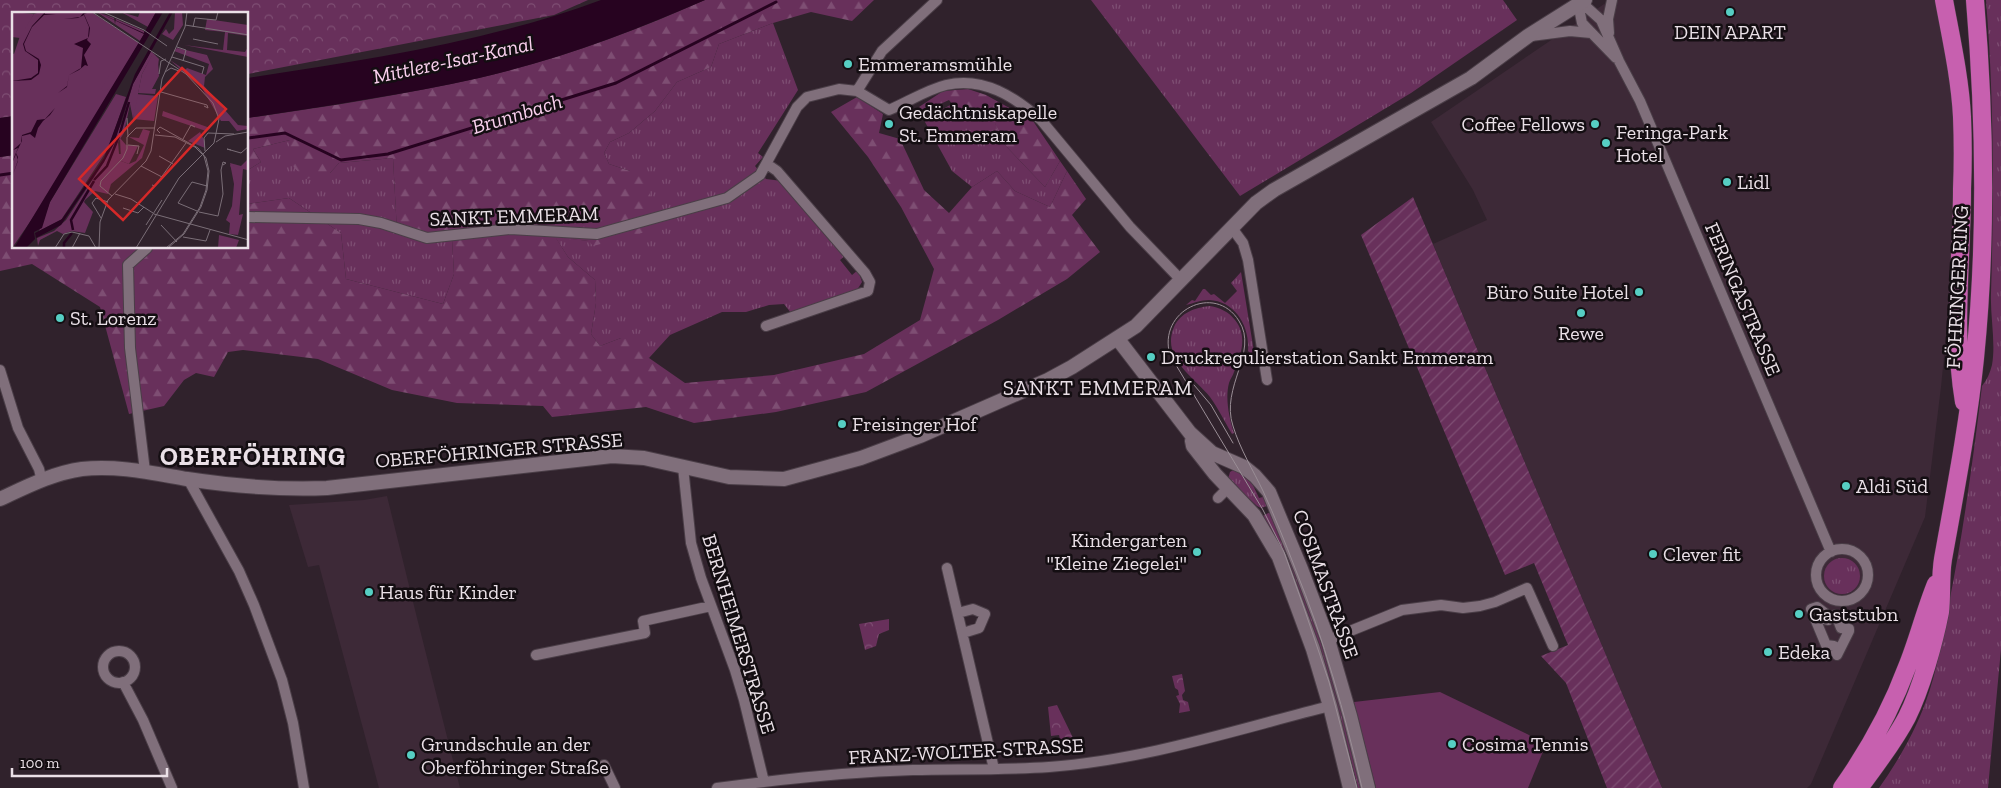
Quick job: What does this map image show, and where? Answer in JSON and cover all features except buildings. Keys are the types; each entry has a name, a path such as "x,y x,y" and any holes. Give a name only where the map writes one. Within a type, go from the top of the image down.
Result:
{"highway":[{"path":"1944,0 1952,38 1962,115 1962,190 1958,311 1960,378 1967,422"},
{"name":"FÖHRINGER RING","path":"1859,788 1907,717 1923,673 1940,611 1941,575 1967,422 1975,358 1984,217 1982,82 1975,0"},
{"name":"FÖHRINGER RING","path":"1842,788 1859,764 1890,709 1908,667 1928,605 1941,575"},
{"path":"1872,788 1900,741 1907,717"}],"main road":[{"name":"OBERFÖHRINGER STRASSE","path":"0,499 62,473 83,469 112,468 145,471 188,479 263,488 303,489 612,456 644,458 730,477 784,479 861,458 920,436 1048,380 1136,326 1182,281 1256,203 1274,190 1471,78 1528,36 1584,1"},
{"name":"COSIMASTRASSE","path":"1117,338 1190,433 1212,453 1238,464 1264,484 1274,502 1328,640 1368,788"},
{"name":"COSIMASTRASSE","path":"1190,433 1193,446 1223,490 1254,515 1276,550 1303,621 1330,706 1350,788"},
{"path":"1223,490 1222,477 1225,470 1238,464"}],"street":[{"path":"857,91 882,51 937,0"},
{"name":"FERINGASTRASSE","path":"1609,39 1608,18 1612,0"},
{"name":"FERINGASTRASSE","path":"1584,1 1601,20 1619,61 1635,90 1831,552"},
{"name":"FERINGASTRASSE","path":"1584,1 1580,14 1582,23 1619,61"},
{"path":"1528,36 1570,31 1590,33"},
{"name":"SANKT EMMERAM","path":"249,217 359,219 381,223 427,238 510,229 597,234 727,198 760,175 797,107 807,97 838,89 857,91 889,110 947,85 965,82 984,85 1004,93 1023,105 1040,120 1130,227 1182,281"},
{"path":"766,326 868,291 870,282 865,273 783,178 767,164"},
{"path":"1232,228 1243,243 1248,260 1267,380"},
{"path":"145,471 130,348 128,265 146,249"},
{"path":"0,370 18,428 39,469 42,481"},
{"name":"BERNHEIMERSTRASSE","path":"683,467 691,543 742,692 764,782"},
{"path":"188,479 239,571 254,605 282,680 293,723 304,788"},
{"path":"1841,550 1852,552 1864,563 1867,574 1866,584 1856,597 1838,601 1827,596 1820,589 1816,580 1817,568 1820,561 1831,552 1841,550"},
{"path":"947,568 994,769"},
{"path":"1328,640 1402,610 1441,605 1463,608 1480,606 1528,588 1553,646"},
{"path":"536,655 646,633 643,621 711,606"},
{"path":"1816,607 1826,614 1824,619 1828,620 1829,617 1836,614 1841,628 1849,629 1837,655 1834,646 1826,645 1811,609 1816,607"},
{"path":"958,613 974,609 985,614 979,628 963,633"},
{"path":"123,682 143,720 172,788"},
{"name":"FRANZ-WOLTER-STRASSE","path":"717,788 764,782 913,770 1050,767 1132,755 1330,706"},
{"path":"604,765 615,788"}],"shaded area":[{"path":"1610,0 1938,0 1957,115 1960,194 1941,387 1925,517 1811,784 1807,788 1662,788 1433,244 1487,220 1473,190 1431,122"},
{"name":"Haus für Kinder","path":"387,496 460,788 379,788 319,565 308,567 289,505 364,500"}],"green space":[{"path":"0,0 588,0 554,15 249,74 249,12 12,12 12,116 0,118"},
{"path":"705,0 874,0 852,21 811,12 773,23 719,44 711,67 677,82 655,111 629,133 610,142 604,153 609,164 630,171 644,179 651,197 646,210 653,230 593,246 589,241 556,238 568,257 595,280 596,303 591,334 600,346 621,338 642,340 649,358 685,383 774,375 864,354 920,320 934,269 901,207 868,157 831,112 857,97 883,114 879,133 900,139 924,190 949,213 972,187 997,171 1015,191 1050,207 1067,171 1086,199 1072,215 1100,252 1067,279 998,320 866,392 776,412 694,423 646,407 552,417 543,406 457,403 392,390 318,359 243,350 228,352 214,377 196,373 184,380 164,406 129,414 100,307 32,264 0,271 0,157 12,155 12,249 249,249 249,204 289,198 341,233 346,279 443,304 454,274 452,239 397,232 393,158 339,163 330,173 306,179 290,162 288,153 290,140 253,149 261,162 249,169 249,118 393,95 479,78 566,54 650,23"},
{"path":"1091,0 1503,0 1517,20 1411,93 1240,196"},
{"path":"1986,0 2001,0 2001,649 1988,788 1879,788 1911,735 1922,713 1930,690 1958,553 1982,386 1992,365 1993,146"},
{"path":"773,23 798,90 758,153 763,157 755,166 766,179 782,181 846,255 840,260 852,275 858,270 862,282 857,290 791,313 784,304 769,305 746,312 722,312 670,335 649,358 621,338 600,346 591,334 596,303 595,280 568,257 555,237 589,241 630,171 609,164 604,153 610,142 629,133 655,111 677,82 711,67 719,44"},
{"path":"968,89 986,95 1033,121 1060,161 1045,187 1001,141 995,123 986,116 971,111 957,110 949,100 925,111 919,107 943,91"},
{"path":"952,104 957,110 971,111 986,116 995,122 1001,141 1045,187 1060,161 1067,171 1050,207 1015,191 997,171 972,187 952,171 925,122 930,116"},
{"path":"290,140 330,173 339,163 393,158 397,232 452,239 454,274 443,304 346,279 341,233 289,198 249,204 249,169 261,162 253,149"},
{"path":"1413,197 1662,788 1607,788 1566,683 1541,656 1568,645 1534,563 1505,575 1361,235"},
{"path":"1241,272 1255,358 1248,351 1248,342 1243,324 1233,310 1218,301 1209,300 1186,305 1192,300 1195,301 1203,289 1211,295 1214,294 1225,303 1237,291 1231,283"},
{"path":"1209,306 1227,312 1235,320 1241,332 1241,352 1229,382 1227,395 1234,433 1232,434 1210,397 1181,366 1172,348 1171,338 1174,327 1180,318 1184,314"},
{"path":"1235,469 1241,469 1252,483 1259,498 1263,497 1267,506 1261,508 1257,506 1228,479 1230,472"},
{"path":"1274,510 1312,605 1365,788 1353,788 1261,517"},
{"path":"1842,558 1849,559 1855,563 1859,569 1859,583 1855,589 1849,593 1842,594 1835,593 1829,589 1825,583 1824,576 1825,569 1829,563 1835,559"},
{"path":"889,619 889,630 879,634 876,646 865,650 859,624"},
{"path":"1182,674 1185,691 1182,695 1183,700 1188,702 1190,711 1179,713 1180,704 1176,696 1179,695 1172,676"},
{"name":"Cosima Tennis","path":"1440,692 1529,735 1544,749 1528,788 1376,788 1354,702"},
{"path":"1057,705 1076,744 1062,747 1059,735 1051,736 1048,707"}],"water":[{"name":"Mittlere-Isar-Kanal","path":"601,0 705,0 594,44 508,71 422,90 249,118 249,78 426,48 558,15"},
{"path":"12,116 12,155 0,157 0,118"}],"waterway":[{"name":"Brunnbach","path":"249,138 285,133 341,160 388,154 616,83 776,2"},
{"name":"Brunnbach","path":"0,175 12,173"}],"tram line":[{"path":"1357,788 1329,682 1284,552 1263,510 1170,355 1168,339 1172,326 1180,315 1191,307 1203,303 1216,304 1229,309 1239,321 1244,333 1245,345 1231,398 1230,412 1233,426 1276,520 1306,595 1341,705 1362,788"},
{"path":"1194,385 1211,405 1233,443"}],"place":[{"name":"DEIN APART","path":"1730,12"},
{"name":"Emmeramsmühle","path":"848,64"},
{"name":"Gedächtniskapelle St. Emmeram","path":"889,124"},
{"name":"Coffee Fellows","path":"1595,124"},
{"name":"Feringa-Park Hotel","path":"1606,143"},
{"name":"Lidl","path":"1727,182"},
{"name":"Büro Suite Hotel","path":"1639,292"},
{"name":"Rewe","path":"1581,313"},
{"name":"St. Lorenz","path":"60,318"},
{"name":"Druckregulierstation Sankt Emmeram","path":"1151,357"},
{"name":"Freisinger Hof","path":"842,424"},
{"name":"Aldi Süd","path":"1846,486"},
{"name":"Kindergarten \"Kleine Ziegelei\"","path":"1197,552"},
{"name":"Clever fit","path":"1653,554"},
{"name":"Haus für Kinder","path":"369,592"},
{"name":"Gaststubn","path":"1799,614"},
{"name":"Edeka","path":"1768,652"},
{"name":"Cosima Tennis","path":"1452,744"},
{"name":"Grundschule an der Oberföhringer Straße","path":"411,755"}],"district":[{"name":"SANKT EMMERAM","path":"1098,388"},
{"name":"OBERFÖHRING","path":"253,456"}]}
